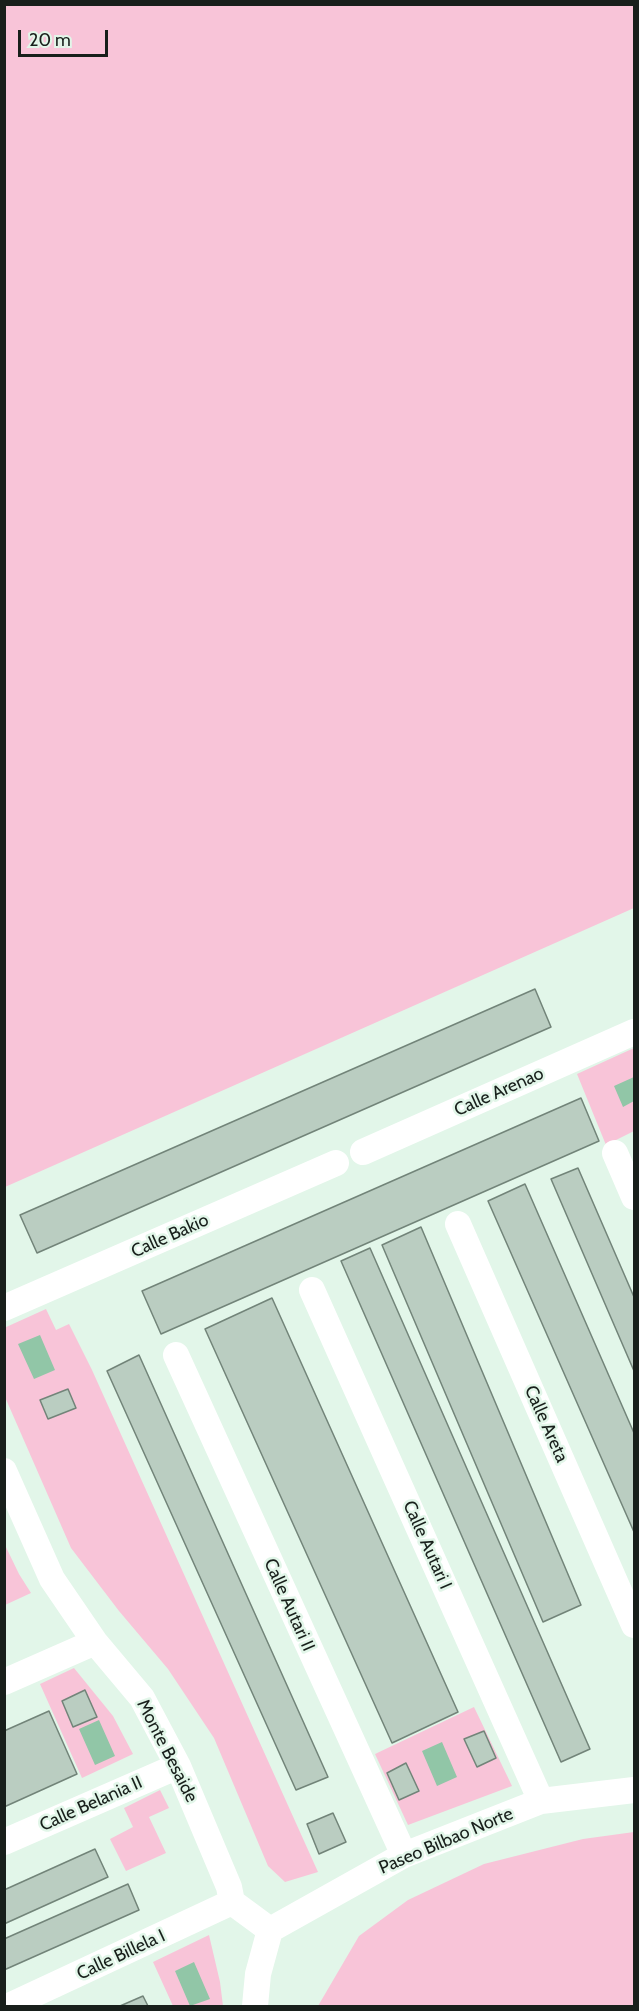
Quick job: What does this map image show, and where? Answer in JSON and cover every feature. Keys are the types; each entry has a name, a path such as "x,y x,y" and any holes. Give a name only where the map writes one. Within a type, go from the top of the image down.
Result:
{"street":[{"name":"Calle Arenao","path":"363,1152 634,1032"},
{"path":"615,1153 634,1197"},
{"name":"Calle Bakio","path":"4,1308 336,1163"},
{"name":"Calle Areta","path":"458,1224 634,1625"},
{"name":"Calle Autari I","path":"312,1290 541,1801"},
{"name":"Calle Autari II","path":"176,1355 404,1856"},
{"name":"Monte Besaide","path":"4,1471 10,1500 52,1579 95,1642 142,1698 178,1766 228,1887 232,1902"},
{"path":"4,1682 95,1642"},
{"name":"Calle Belania II","path":"4,1842 178,1766"},
{"name":"Paseo Bilbao Norte","path":"270,1930 404,1856 541,1801 634,1790"},
{"path":"232,1902 270,1930 258,1974 255,2007"},
{"name":"Calle Billela I","path":"9,2007 232,1902"}],"shaded area":[{"path":"5,4 634,5 634,908 5,1187"},
{"path":"634,1048 634,1131 606,1145 577,1074"},
{"path":"634,1077 634,1101 623,1107 614,1086"},
{"path":"46,1309 56,1330 69,1324 92,1370 318,1872 285,1882 268,1866 214,1738 168,1669 119,1611 71,1548 5,1397 4,1328"},
{"path":"40,1335 55,1370 34,1379 18,1344"},
{"path":"4,1543 31,1593 5,1605"},
{"path":"74,1668 113,1716 133,1754 82,1778 40,1684"},
{"path":"474,1707 512,1786 408,1825 375,1754"},
{"path":"99,1720 115,1756 95,1765 79,1729"},
{"path":"442,1742 457,1777 437,1786 422,1751"},
{"path":"160,1790 169,1808 149,1817 166,1853 126,1871 110,1839 133,1827 124,1808"},
{"path":"634,1832 634,2006 318,2006 359,1936 408,1900 484,1864 583,1839"},
{"path":"209,1935 223,2006 173,2006 153,1962"},
{"path":"194,1962 210,1999 190,2006 175,1971"}],"building":[{"path":"535,989 551,1027 37,1253 20,1215"},
{"path":"581,1098 599,1141 161,1334 142,1291"},
{"path":"578,1168 634,1297 634,1371 551,1179"},
{"path":"525,1184 634,1433 634,1532 488,1201"},
{"path":"421,1227 581,1605 543,1622 382,1245"},
{"path":"370,1248 590,1749 561,1762 341,1261"},
{"path":"272,1298 458,1712 392,1743 205,1329"},
{"path":"139,1355 328,1777 296,1790 107,1371"},
{"path":"68,1389 76,1408 48,1419 40,1400"},
{"path":"85,1690 97,1717 73,1727 62,1701"},
{"path":"49,1711 77,1774 4,1807 4,1731"},
{"path":"484,1731 496,1758 477,1767 464,1739"},
{"path":"406,1763 419,1791 399,1800 387,1773"},
{"path":"333,1813 346,1842 319,1854 307,1824"},
{"path":"95,1849 108,1877 4,1924 4,1890"},
{"path":"128,1884 139,1910 4,1970 4,1939"},
{"path":"143,1996 148,2006 120,2006"}]}
